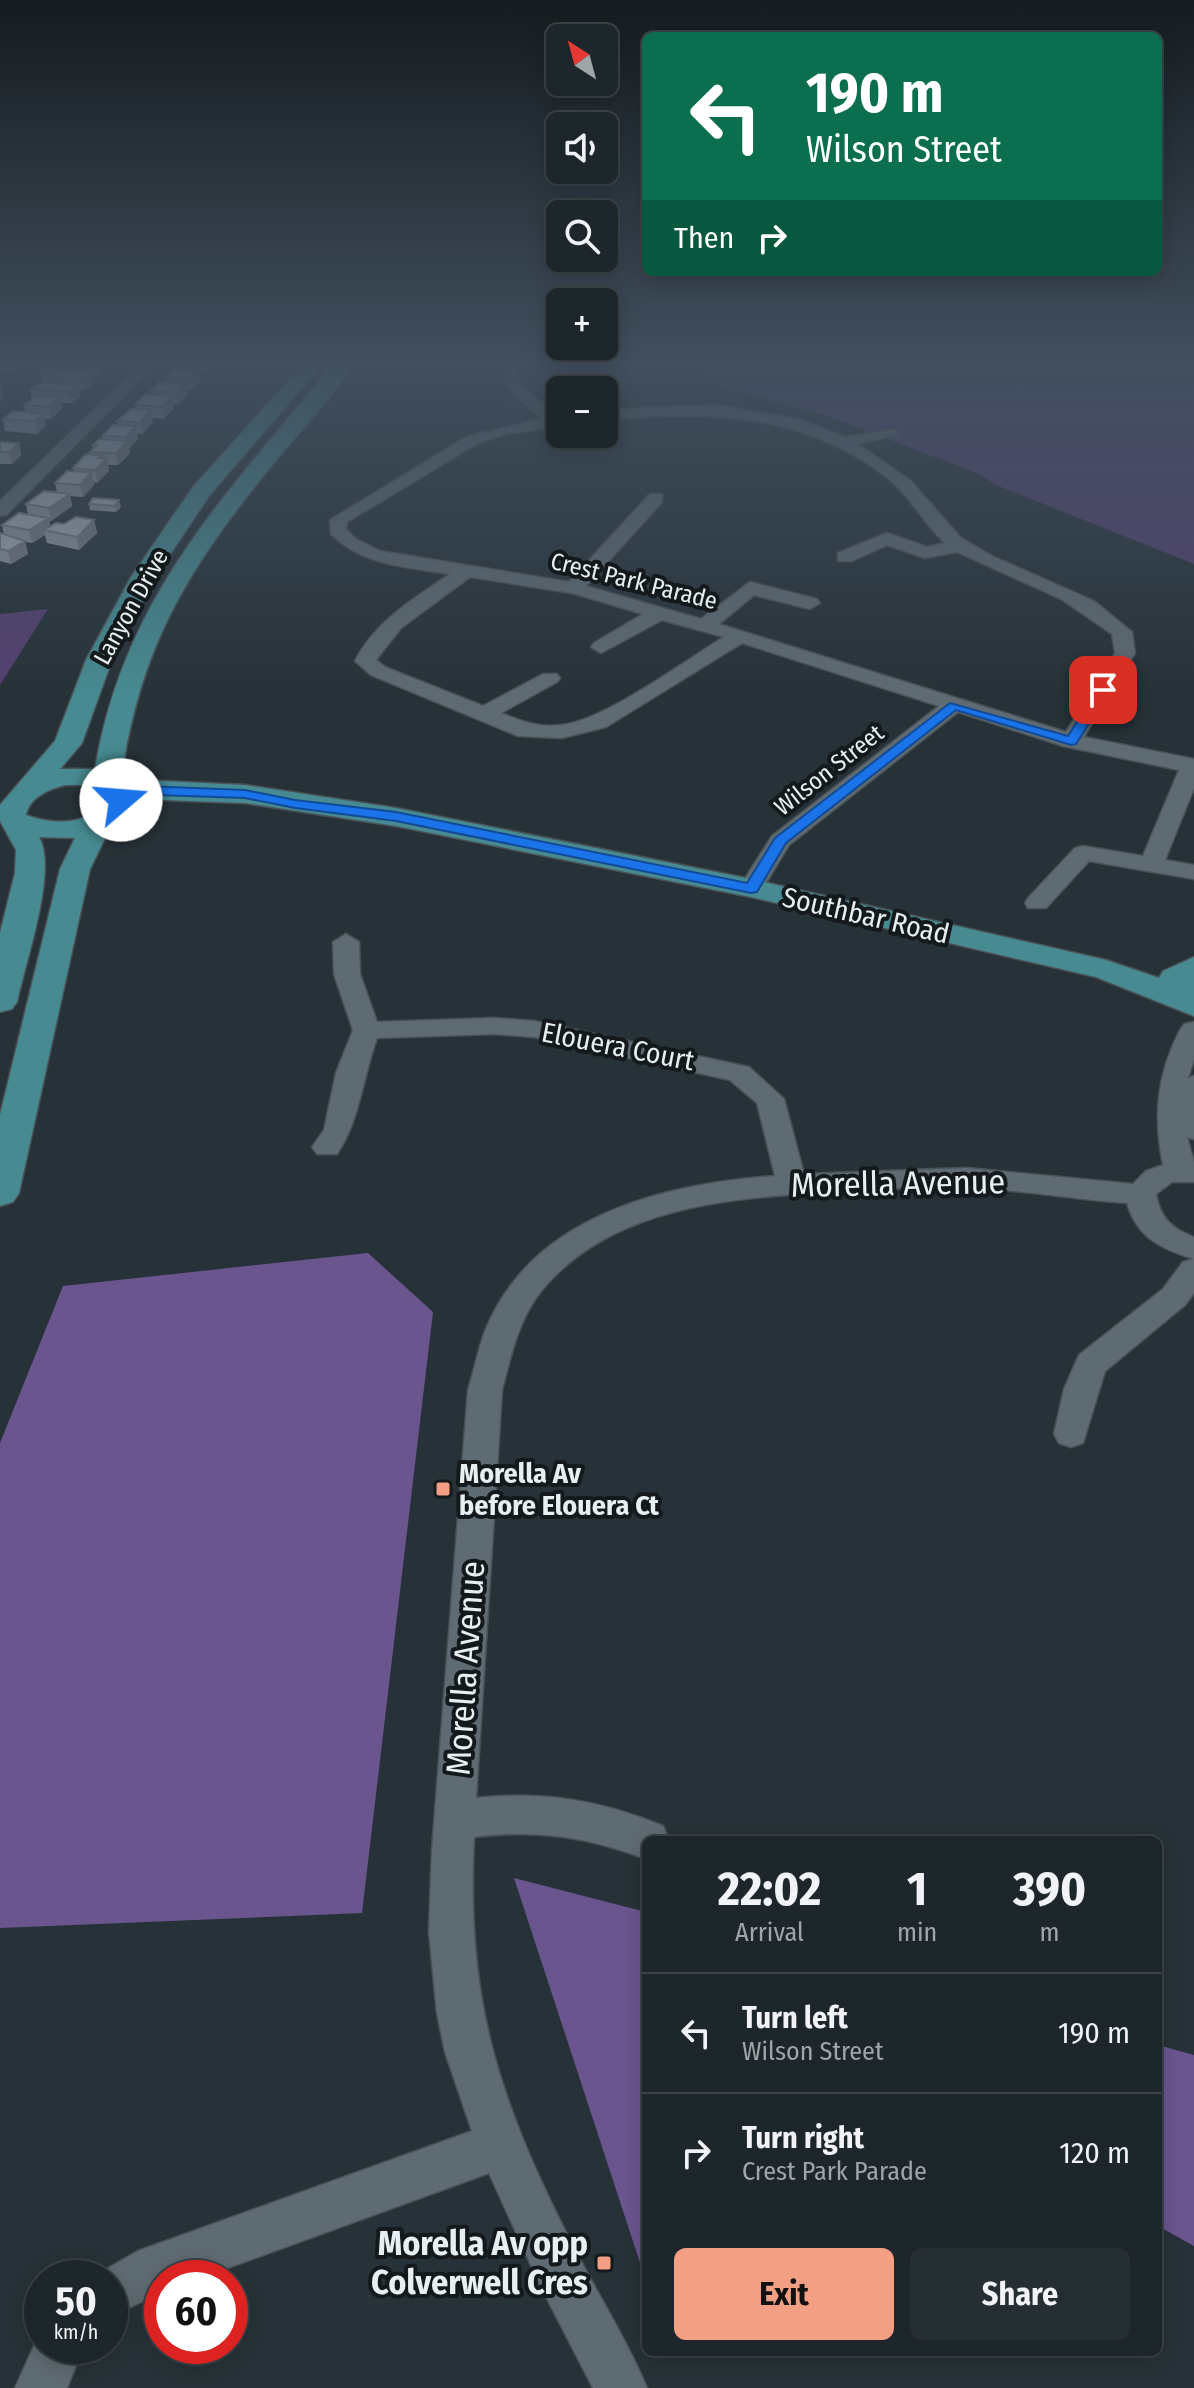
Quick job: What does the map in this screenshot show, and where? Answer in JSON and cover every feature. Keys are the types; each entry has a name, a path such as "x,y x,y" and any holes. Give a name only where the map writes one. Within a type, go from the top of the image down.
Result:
{"main road":[{"name":"Lanyon Drive","path":"27,789 68,743 99,660 152,564 201,492 218,472"},
{"name":"Lanyon Drive","path":"101,821 115,811 121,800 113,785 119,709 153,621 257,472"},
{"name":"Southbar Road","path":"27,789 67,776 113,785 245,794 396,817 751,888 1106,970 1188,985"},
{"path":"0,1002 30,873 31,850 10,813 13,800 27,789"},
{"name":"Southbar Road","path":"15,821 31,829 50,832 183,808 295,804"},
{"path":"0,1193 72,883 101,821"}],"street":[{"path":"0,511 40,472"},
{"name":"Crest Park Parade","path":"418,472 339,520 337,530 350,543 375,556 574,588 740,636 1071,741 1193,766"},
{"path":"890,472 936,527 959,546 994,566 1087,605 1122,632 1125,653 1071,741"},
{"path":"0,482 28,484"},
{"path":"574,588 656,498"},
{"path":"845,557 887,538 925,553 959,546"},
{"path":"465,572 369,650 365,661 378,671 526,731 562,732 598,722 740,636"},
{"path":"704,626 750,588 810,603"},
{"path":"601,647 659,613"},
{"path":"486,713 550,678"},
{"name":"Wilson Street","path":"751,888 780,841 954,705"},
{"path":"1152,862 1193,766"},
{"path":"1037,903 1083,853 1152,862 1194,872"},
{"path":"327,1147 338,1131 350,1073 367,1030 347,974 346,942"},
{"name":"Elouera Court","path":"367,1030 494,1026 534,1029 739,1073 770,1099 792,1183"},
{"path":"1071,1434 1081,1389 1091,1364 1174,1297 1192,1259 1159,1233 1141,1203 1157,1177 1186,1171 1169,1124 1170,1091 1176,1061 1194,1030"},
{"path":"1194,1085 1189,1094 1194,1130"},
{"name":"Morella Avenue","path":"621,2388 568,2288 502,2144 468,2052 454,1979 451,1913 455,1820 485,1390 491,1353 503,1322 542,1268 574,1243 624,1215 693,1195 792,1183 926,1176 1014,1181 1100,1193 1141,1203"},
{"path":"455,1820 517,1811 569,1814 625,1829 642,1837"},
{"path":"128,2282 502,2144"},
{"path":"41,2388 51,2364"}],"shaded area":[{"path":"1194,472 1194,564 996,485 977,473"},
{"path":"48,609 0,685 0,614"},
{"path":"368,1253 433,1312 362,1913 0,1928 0,1443 63,1286"},
{"path":"514,1878 642,1911 642,2269"},
{"path":"1162,2046 1194,2055 1194,2246 1162,2228"}],"building":[{"path":"66,472 92,472 80,485 55,483"},
{"path":"44,491 70,494 49,508 26,504"},
{"path":"93,498 119,500 115,506 89,504"},
{"path":"19,513 49,518 29,530 2,525"},
{"path":"76,517 94,520 77,537 44,530 56,523 64,524"},
{"path":"0,533 25,541 8,551 0,549"}],"place":[{"name":"Morella Av before Elouera Ct","path":"443,1489"},
{"name":"Morella Av opp Colverwell Cres","path":"604,2263"}],"route":[{"path":"121,800 119,790 245,794 396,817 666,874 751,888 780,841 954,705 1071,741 1103,690"}]}
